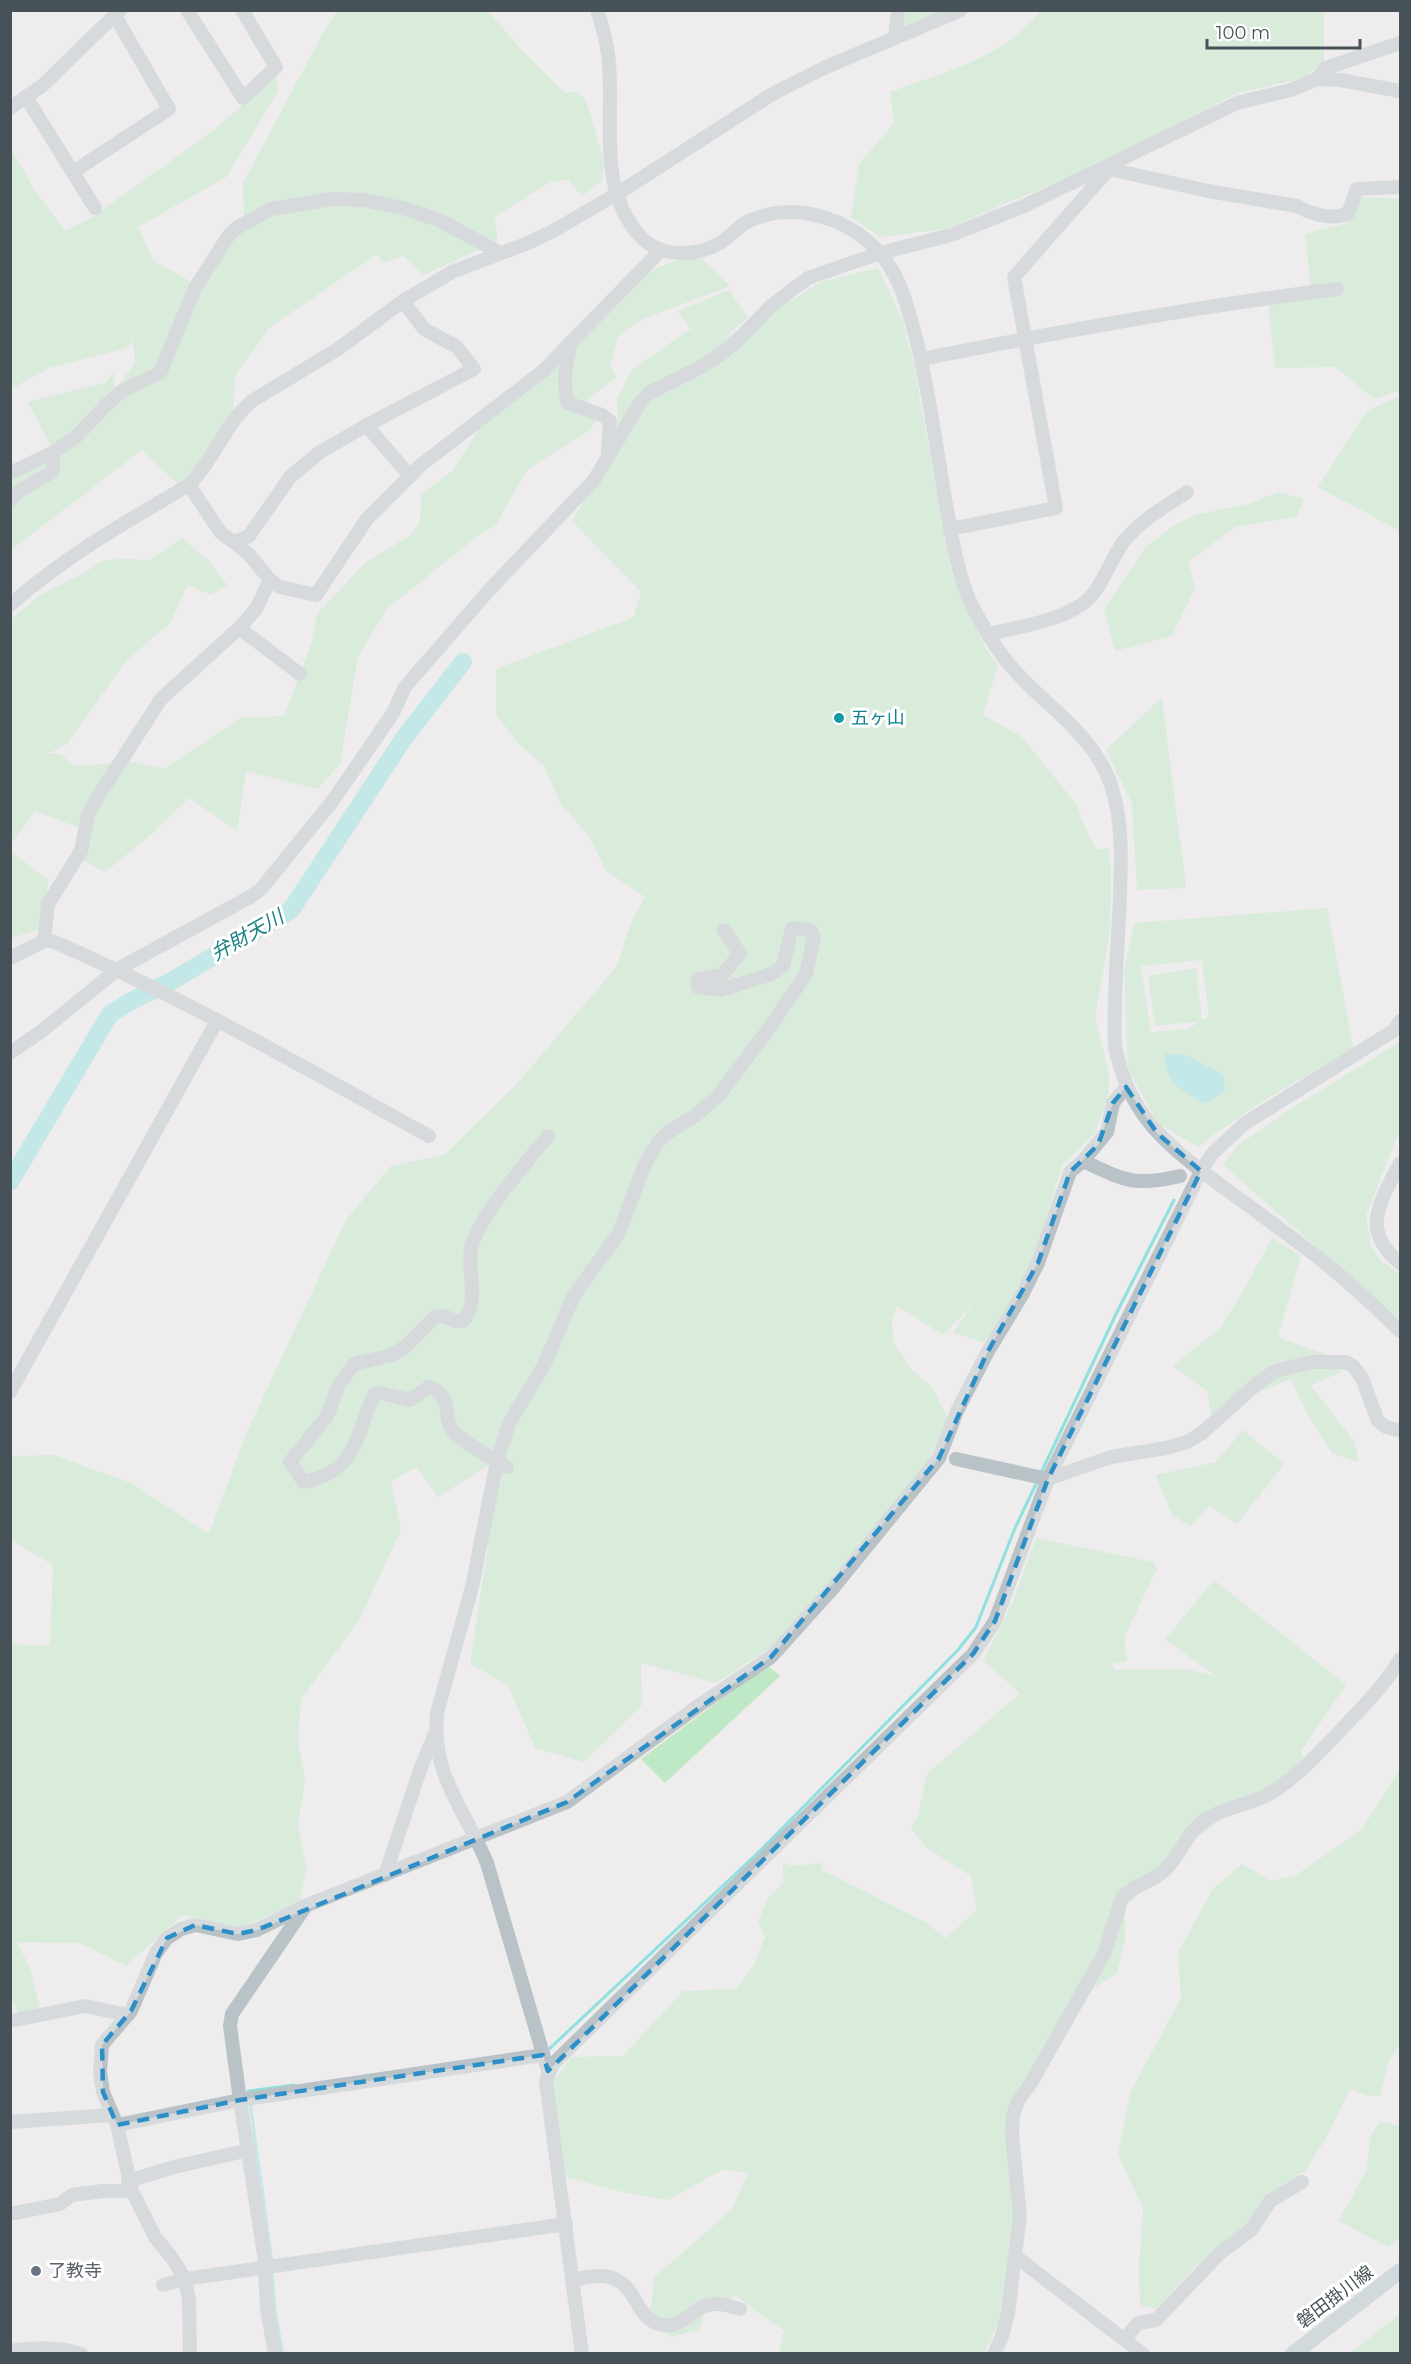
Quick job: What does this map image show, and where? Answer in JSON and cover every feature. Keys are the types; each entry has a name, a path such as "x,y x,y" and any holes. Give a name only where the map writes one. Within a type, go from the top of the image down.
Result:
{"main road":[{"name":"磐田掛川線","path":"1293,2354 1401,2271"}],"street":[{"path":"187,10 243,98 276,67 242,10"},
{"path":"597,10 607,43 609,64 610,173 616,194 638,234 648,244 677,254 701,251 722,242 745,223 766,215 814,214 834,220 864,237 892,267 903,290 921,359 951,530 969,598 988,634 1016,672 1078,732 1093,750 1112,787 1122,836 1115,1046 1119,1071 1126,1087 1144,1117 1176,1151 1314,1254 1401,1331"},
{"path":"895,38 898,10"},
{"path":"10,605 88,546 189,485 200,474 241,410 338,349 402,301 452,272 553,231 616,194 774,93 826,67 961,10"},
{"path":"10,108 43,85 117,13 169,109 73,172"},
{"path":"1317,79 1326,68 1401,44"},
{"path":"10,1053 43,1030 118,969 261,889 348,778 393,713 405,687 491,588 594,480 640,403 649,393 699,368 721,354 772,305 808,278 880,253 951,235 1014,210 1108,167 1237,103 1291,90 1317,79 1340,80 1401,91"},
{"path":"26,97 95,208"},
{"path":"1108,167 1208,191 1297,206 1306,212 1339,218 1348,213 1357,189 1401,187"},
{"path":"951,530 1056,508 1014,277 1108,167"},
{"path":"10,473 51,454 78,435 106,405 122,392 160,373 195,288 229,235 271,209 331,199 363,200 403,208 439,220 500,253"},
{"path":"189,485 220,531 248,553 270,580 280,587 316,595 367,519 421,465 543,371 661,250"},
{"path":"921,359 1262,299 1337,289"},
{"path":"234,542 249,536 290,477 320,452 366,425 474,369 457,346 424,329 402,301"},
{"path":"571,343 565,368 564,390 568,403 602,415 610,422 610,439 606,459"},
{"path":"366,425 410,476"},
{"path":"10,500 18,492 52,472 54,465 51,454"},
{"path":"988,634 1066,613 1082,604 1099,587 1125,540 1153,514 1187,492"},
{"path":"44,940 48,904 81,851 88,815 99,795 161,699 239,628 256,609 270,580"},
{"path":"239,628 300,674"},
{"path":"548,2072 504,1915 477,1839 443,1775 435,1734 437,1713 472,1587 502,1464 509,1423 544,1365 574,1295 618,1235 645,1164 658,1142 696,1115 719,1095 806,974 814,938 810,930 792,928 783,966 771,974 721,990 699,987 696,983 698,979 722,975 740,954 724,930"},
{"path":"10,958 44,940 52,941 118,969 429,1136"},
{"path":"10,1392 217,1021"},
{"path":"582,2354 546,2081 548,2072 557,2059 973,1654 995,1621 1048,1479 1201,1171 1212,1154 1245,1125 1393,1030 1401,1021"},
{"path":"190,2354 189,2300 185,2279 172,2258 155,2238 130,2186 114,2120 103,2092 100,2072 102,2045 128,2015 156,1953 167,1938 181,1929 195,1925 238,1934 257,1930 306,1906 567,1802 698,1706 771,1657 826,1596 939,1458 957,1411 1038,1263 1070,1172 1083,1161 1107,1132 1113,1103 1126,1087"},
{"path":"502,1464 463,1440 450,1426 448,1407 443,1396 429,1387 410,1400 381,1393 374,1395 351,1455 333,1471 304,1482 290,1462 328,1415 338,1386 354,1364 392,1355 405,1347 435,1317 444,1316 455,1321 463,1320 469,1315 471,1249 477,1233 498,1198 548,1136"},
{"path":"1083,1161 1116,1177 1136,1182 1159,1181 1180,1176"},
{"path":"1401,1163 1377,1209 1377,1224 1380,1241 1391,1256 1401,1263"},
{"path":"956,1459 1048,1479 1111,1457 1163,1449 1186,1442 1202,1433 1254,1386 1275,1371 1312,1362 1346,1362 1353,1366 1362,1378 1378,1421 1386,1427 1398,1430"},
{"path":"994,2354 1008,2313 1020,2216 1012,2135 1014,2115 1018,2101 1031,2083 1104,1954 1122,1898 1127,1891 1151,1881 1166,1870 1198,1825 1206,1819 1257,1801 1273,1792 1306,1766 1387,1681 1401,1659"},
{"path":"385,1875 421,1767 435,1734"},
{"path":"275,2354 267,2309 265,2268 249,2150 230,2026 232,2014 306,1906"},
{"path":"10,2021 85,2006 128,2015"},
{"path":"10,2122 114,2120 543,2055"},
{"path":"10,2214 60,2204 72,2195 130,2186 174,2167 249,2150"},
{"path":"1125,2339 1138,2323 1156,2320 1219,2254 1251,2230 1270,2201 1302,2182"},
{"path":"163,2285 185,2279 566,2224"},
{"path":"1015,2256 1143,2354"},
{"path":"572,2279 608,2277 625,2284 642,2313 662,2325 680,2322 707,2305 721,2303 740,2309"},
{"path":"10,2351 32,2348 72,2351 81,2354"}],"highlighted area":[{"path":"1126,1087 1157,1133 1201,1171 1048,1479 995,1621 973,1654 548,2071 543,2055 240,2100 117,2125 103,2092 102,2045 131,2011 167,1938 195,1925 238,1934 257,1930 567,1802 771,1657 939,1458 987,1353 1038,1263 1070,1172 1098,1145 1113,1103"}],"green space":[{"path":"487,10 521,49 565,93 578,92 586,101 604,160 602,181 582,196 568,180 550,182 495,217 498,241 423,275 404,256 383,263 377,254 269,328 235,376 233,414 200,466 178,484 142,450 11,550 11,479 58,458 82,440 54,452 28,402 107,382 113,372 115,391 135,362 133,341 127,348 49,368 11,389 10,147 34,189 65,231 91,218 209,134 276,76 278,91 226,177 138,227 154,261 191,282 225,229 244,217 243,183 337,11"},
{"path":"898,11 942,11 895,33"},
{"path":"1040,11 1324,11 1324,62 1303,78 1237,93 1126,153 945,229 880,237 851,217 859,164 894,123 890,92 951,70 991,52 1026,27"},
{"path":"1361,197 1400,199 1400,390 1374,399 1335,367 1275,368 1268,302 1312,298 1305,234 1347,223"},
{"path":"702,258 730,286 643,319 619,335 610,365 616,377 583,404 596,421 590,430 527,470 497,523 471,541 387,609 358,657 340,764 318,789 246,771 237,831 189,798 147,838 105,872 82,860 80,828 35,811 11,844 11,619 40,595 84,573 102,561 127,558 148,561 182,538 209,561 227,585 211,595 188,585 170,623 126,661 68,743 52,752 42,753 61,754 73,766 134,762 164,769 241,718 284,716 312,642 317,614 365,563 411,535 420,521 421,495 453,470 481,426 574,350 648,271 678,260"},
{"path":"878,268 903,321 914,365 950,567 982,641 998,665 983,715 1021,736 1077,805 1084,826 1097,850 1108,848 1111,866 1110,931 1095,1018 1109,1073 1109,1093 1095,1133 1063,1164 1022,1295 984,1342 953,1333 974,1303 943,1335 897,1306 892,1321 893,1341 910,1368 931,1386 948,1418 930,1458 874,1531 773,1646 716,1683 641,1663 642,1705 584,1762 535,1748 508,1685 470,1664 487,1553 496,1465 492,1463 438,1497 417,1467 391,1481 401,1530 358,1622 301,1699 298,1740 305,1780 298,1825 307,1869 299,1903 240,1928 183,1915 126,1966 80,1943 17,1942 30,1968 41,2014 18,2013 11,1995 10,1644 50,1646 53,1565 11,1540 11,1456 53,1455 131,1483 209,1534 247,1432 346,1220 391,1166 444,1155 515,1086 617,966 630,925 645,897 606,871 589,836 561,804 544,766 517,742 496,714 496,669 634,617 641,592 572,521 619,438 617,399 631,371 690,329 693,332 678,311 729,290 748,318 722,339 753,324 821,282"},
{"path":"1400,396 1400,531 1318,487 1367,411"},
{"path":"1278,492 1304,499 1297,517 1235,527 1188,562 1195,588 1172,636 1115,651 1104,609 1146,547 1173,526 1195,515 1248,504"},
{"path":"1162,697 1186,888 1137,890 1132,804 1106,750"},
{"path":"11,852 49,880 38,930 11,938"},
{"path":"1327,908 1354,1050 1274,1095 1198,1147 1159,1124 1128,1070 1124,971 1134,923","holes":["1202,960 1209,1017 1202,1020 1196,968 1148,976 1155,1026 1201,1021 1187,1029 1151,1032 1141,966"]},
{"path":"1400,1042 1400,1129 1366,1216 1371,1247 1382,1262 1400,1274 1400,1320 1223,1165 1238,1145 1297,1105"},
{"path":"1272,1238 1301,1256 1278,1337 1353,1366 1311,1386 1354,1441 1359,1462 1332,1453 1307,1414 1291,1379 1242,1399 1213,1423 1207,1391 1173,1366 1221,1327"},
{"path":"1243,1430 1284,1464 1237,1524 1210,1506 1190,1526 1172,1515 1156,1475 1216,1462"},
{"path":"1036,1538 1153,1562 1157,1569 1124,1637 1127,1661 1112,1664 1115,1670 1187,1669 1217,1677 1165,1639 1214,1580 1346,1685 1301,1751 1306,1766 1257,1793 1183,1848 1172,1863 1125,1907 1125,1940 1117,1973 1094,1988 1022,2086 1016,2167 1017,2240 998,2324 984,2353 779,2353 784,2331 736,2296 707,2305 699,2330 671,2337 650,2319 654,2278 732,2209 748,2173 724,2169 668,2200 622,2192 566,2177 553,2083 571,2057 623,2056 683,1991 736,1989 754,1965 765,1937 758,1922 767,1899 784,1882 782,1862 792,1866 822,1863 822,1870 925,1922 946,1938 977,1910 971,1876 927,1848 911,1829 918,1815 927,1774 1020,1693 983,1661 1012,1604"},
{"path":"767,1665 780,1676 665,1783 641,1759"},
{"path":"1400,1769 1400,2044 1389,2061 1380,2096 1369,2096 1350,2089 1325,2140 1305,2171 1269,2195 1246,2228 1195,2267 1156,2309 1140,2305 1139,2267 1143,2208 1118,2155 1131,2091 1181,1998 1178,1953 1212,1890 1242,1864 1271,1881 1295,1876 1362,1829"},
{"path":"1380,2121 1400,2126 1400,2239 1388,2247 1339,2221 1367,2169 1370,2137"},
{"path":"1400,2314 1400,2353 1350,2353"}],"water":[{"path":"1164,1053 1188,1056 1223,1075 1225,1091 1206,1103 1188,1094 1171,1080"}],"waterway":[{"name":"弁財天川","path":"10,1182 110,1014 170,982 291,910 404,738 463,662"},
{"path":"1041,1473 1116,1314 1174,1200"},
{"path":"547,2051 762,1849 958,1650 976,1627 1015,1528 1037,1482"},
{"path":"249,2096 248,2091 294,2085"},
{"path":"250,2102 272,2262"},
{"path":"272,2272 275,2312 283,2354"}],"place":[{"name":"五ヶ山","path":"839,718"},
{"name":"了教寺","path":"36,2271"}]}
